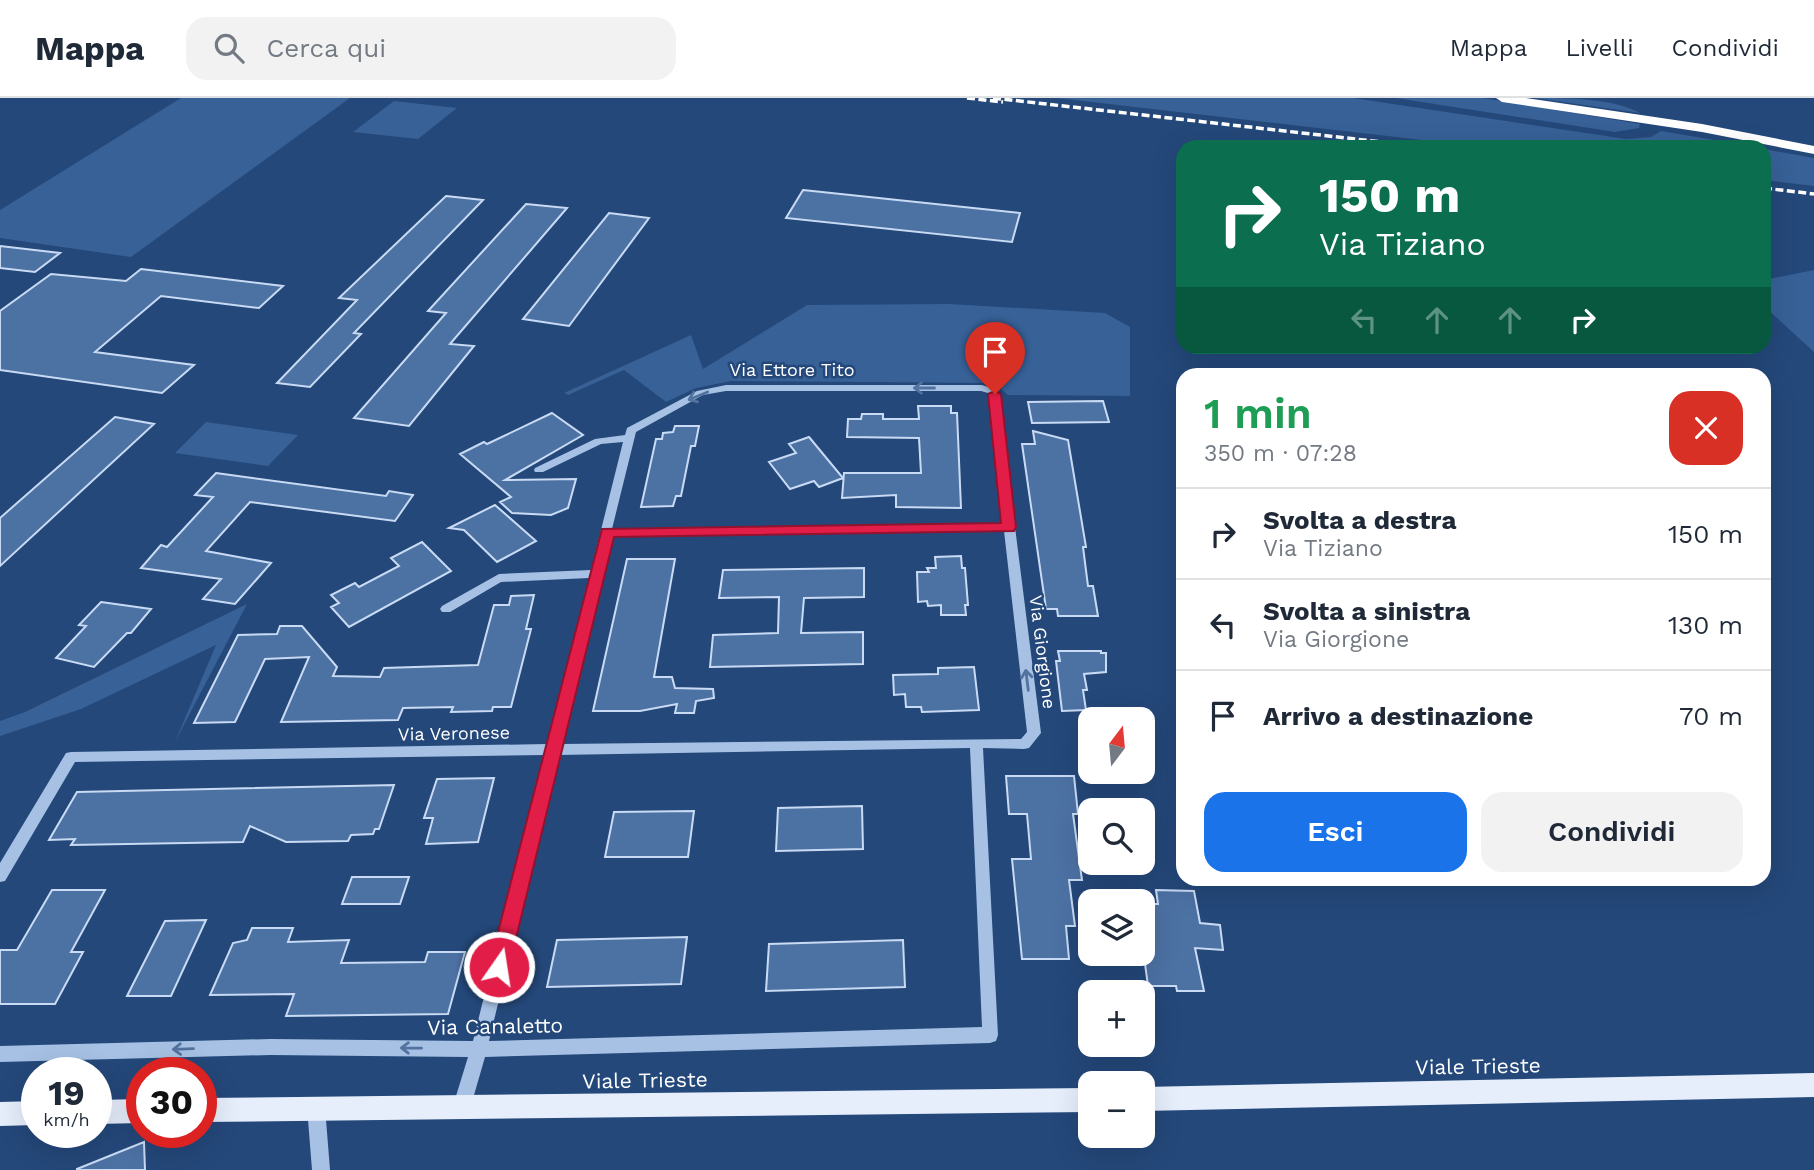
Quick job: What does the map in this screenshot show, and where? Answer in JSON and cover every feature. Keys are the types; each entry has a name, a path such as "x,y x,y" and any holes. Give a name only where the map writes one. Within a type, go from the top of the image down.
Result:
{"highway":[{"path":"1502,98 1609,113 1759,140"},
{"path":"1771,142 1814,150"}],"main road":[{"name":"Viale Trieste","path":"1155,1099 1814,1085"},
{"name":"Viale Trieste","path":"217,1110 316,1107 461,1110 1078,1100"},
{"path":"0,1114 21,1113"}],"street":[{"name":"Via Ettore Tito","path":"628,438 631,430 700,393 726,388 982,388 992,391"},
{"name":"Via Giorgione","path":"976,743 1024,744 1034,733 996,399 992,391"},
{"path":"461,1110 479,1049 551,751 608,533 628,438 599,441 539,470"},
{"path":"608,533 1009,527"},
{"path":"446,609 499,578 596,574"},
{"name":"Via Veronese","path":"0,876 71,757 976,743"},
{"name":"Via Canaletto","path":"0,1054 270,1047 479,1049 990,1035 976,743"},
{"path":"316,1107 321,1170"}],"shaded area":[{"path":"181,98 350,98 131,257 0,238 0,210"},
{"path":"1057,98 1353,98 1626,139 1651,137 1661,131 1714,140 1422,140"},
{"path":"1396,98 1483,98 1640,124 1639,128 1615,132"},
{"path":"1535,98 1617,104 1640,113"},
{"path":"394,101 457,108 418,139 353,132"},
{"path":"1771,150 1814,158 1814,186 1771,181"},
{"path":"1814,270 1814,352 1771,312 1771,279"},
{"path":"949,304 1105,313 1130,327 1130,396 1008,395 994,383 731,381 696,388 666,402 624,370 568,395 564,393 691,335 703,369 807,305"},
{"path":"206,422 298,435 268,466 175,453"},
{"path":"247,604 175,742 216,645 81,709 0,736 0,721 25,712"}],"building":[{"path":"803,190 1020,213 1012,242 786,218"},
{"path":"446,196 483,200 354,333 361,334 310,387 277,383 357,300 339,298"},
{"path":"526,204 567,208 450,344 474,346 409,426 354,418 446,313 428,311"},
{"path":"609,213 649,218 569,326 523,319"},
{"path":"0,246 60,253 35,272 0,268"},
{"path":"141,269 283,286 259,308 161,296 95,352 194,365 162,393 0,370 0,311 51,274 126,281"},
{"path":"1103,401 1109,422 1032,423 1028,402"},
{"path":"918,406 951,406 951,413 957,413 961,508 896,507 896,495 842,498 844,473 921,473 919,438 847,437 848,419 861,419 862,414 883,414 883,419 919,419"},
{"path":"552,413 583,435 505,480 576,479 568,508 551,515 512,513 500,502 511,497 460,454"},
{"path":"115,417 154,424 0,566 0,518"},
{"path":"675,426 699,426 695,446 691,446 681,496 676,496 673,506 641,507 656,439 662,439 663,433 673,432"},
{"path":"1033,431 1068,440 1086,547 1083,547 1088,586 1093,586 1098,616 1058,616 1057,609 1046,609 1022,444 1035,444"},
{"path":"809,437 843,478 819,487 814,481 790,489 769,462 796,453 789,444"},
{"path":"216,473 386,496 389,491 413,495 395,521 250,502 206,551 271,563 235,604 203,599 221,579 141,568 161,545 167,547 213,497 195,495"},
{"path":"495,505 536,541 497,562 464,530 449,528"},
{"path":"422,542 451,571 349,627 331,607 339,603 331,595 355,583 359,587 399,566 391,558"},
{"path":"961,556 962,568 965,568 968,605 965,605 966,615 941,615 941,605 928,606 927,601 918,602 917,572 929,572 927,568 936,568 935,557"},
{"path":"627,559 675,559 654,677 672,677 675,688 713,689 714,698 696,701 694,713 675,713 677,704 640,711 593,711"},
{"path":"864,568 864,597 804,598 801,633 863,632 863,664 710,667 713,635 778,633 779,597 719,598 723,570"},
{"path":"534,595 526,629 531,629 511,707 493,707 492,711 451,712 453,707 403,708 398,720 281,722 309,657 265,659 235,722 194,723 238,635 277,634 280,626 302,626 337,667 333,676 380,677 384,668 478,665 494,605 509,605 511,596"},
{"path":"101,602 151,609 131,633 127,633 94,667 56,658 86,626 79,625"},
{"path":"1058,651 1106,653 1106,672 1084,674 1087,690 1083,690 1086,707 1062,711 1056,661 1060,661"},
{"path":"974,667 979,710 922,712 921,707 906,707 905,694 894,695 893,675 938,674 938,668"},
{"path":"1006,776 1074,776 1078,814 1073,814 1078,875 1081,875 1082,880 1069,880 1075,926 1066,926 1069,959 1022,959 1012,859 1031,859 1027,814 1009,814"},
{"path":"494,778 478,842 426,844 433,818 424,818 437,779"},
{"path":"394,785 379,829 375,829 373,834 351,835 348,841 286,842 250,826 243,842 71,845 75,839 49,840 77,792"},
{"path":"862,806 863,849 776,851 778,808"},
{"path":"694,811 688,857 605,857 614,812"},
{"path":"352,877 409,877 400,904 342,904"},
{"path":"52,890 105,890 71,952 83,952 55,1004 0,1004 0,950 17,950"},
{"path":"1156,890 1194,891 1200,923 1220,925 1223,950 1195,948 1204,991 1177,991 1176,986 1155,986 1155,980 1147,980 1145,966 1155,966 1155,904 1158,904"},
{"path":"206,920 171,996 127,996 165,921"},
{"path":"252,928 293,928 288,942 349,940 341,963 425,962 428,952 465,952 448,1014 286,1016 294,994 210,995 233,943 247,940"},
{"path":"687,937 681,984 547,987 557,940"},
{"path":"903,940 905,987 766,991 769,944"},
{"path":"129,1148 144,1148 145,1170 77,1169"}],"railway":[{"path":"967,98 1003,102"},
{"path":"993,98 1364,140"},
{"path":"1771,189 1814,194"}],"route":[{"path":"499,967 551,751 608,533 1009,527 995,394"}]}
